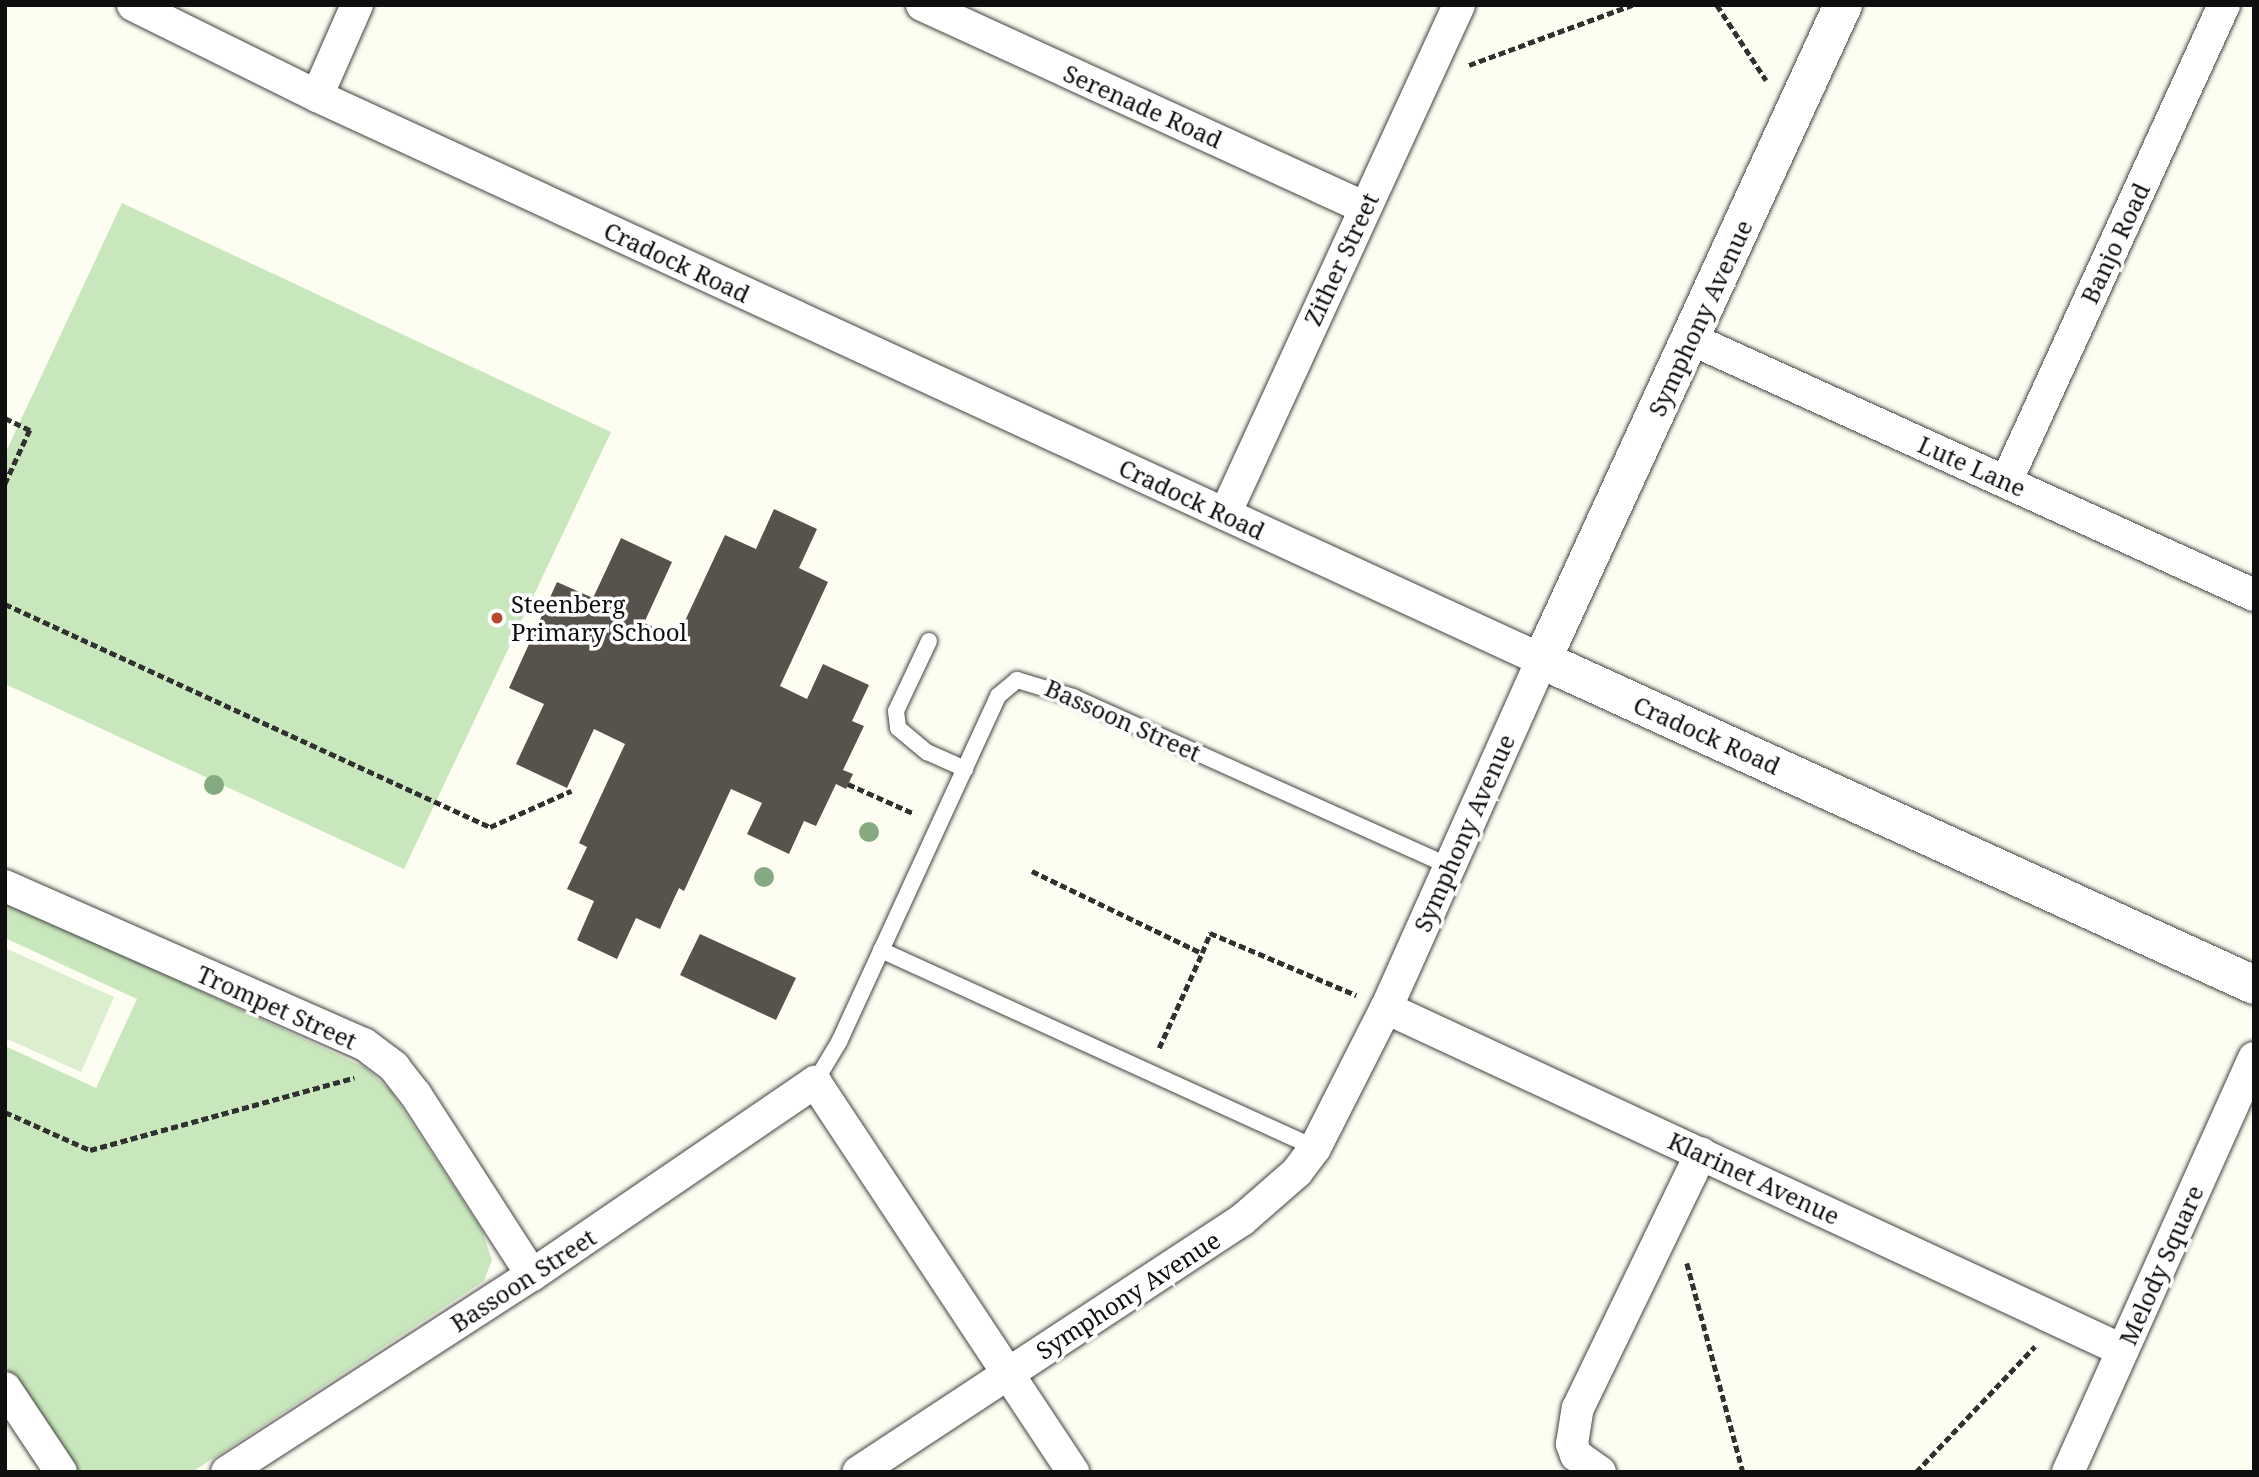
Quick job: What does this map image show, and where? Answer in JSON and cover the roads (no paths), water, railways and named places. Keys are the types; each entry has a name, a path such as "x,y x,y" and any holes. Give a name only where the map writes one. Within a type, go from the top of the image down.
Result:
{"street":[{"name":"Cradock Road","path":"133,5 317,96 2254,985"},
{"path":"317,96 357,5"},
{"name":"Serenade Road","path":"922,5 1364,206"},
{"name":"Zither Street","path":"1225,514 1364,206 1459,5"},
{"name":"Symphony Avenue","path":"858,1472 1242,1220 1297,1172 1315,1148 1386,1008 1542,660 1843,5"},
{"name":"Banjo Road","path":"2006,482 2224,5"},
{"name":"Lute Lane","path":"1690,339 2254,595"},
{"name":"Trompet Street","path":"5,886 364,1044 394,1067 532,1275"},
{"name":"Klarinet Avenue","path":"1386,1008 2122,1350"},
{"name":"Melody Square","path":"2068,1472 2254,1058"},
{"path":"815,1082 1011,1371 1073,1472"},
{"name":"Bassoon Street","path":"227,1472 532,1275 815,1082"},
{"path":"1600,1472 1576,1455 1574,1421 1701,1153"},
{"path":"5,1388 61,1472"}],"lane":[{"path":"929,641 896,711 898,728 927,752 965,769"},
{"name":"Bassoon Street","path":"815,1082 839,1042 998,696 1017,680 1045,685 1106,711 1450,866"},
{"path":"881,950 1315,1148"}],"place":[{"name":"Steenberg Primary School","path":"497,618"}]}
